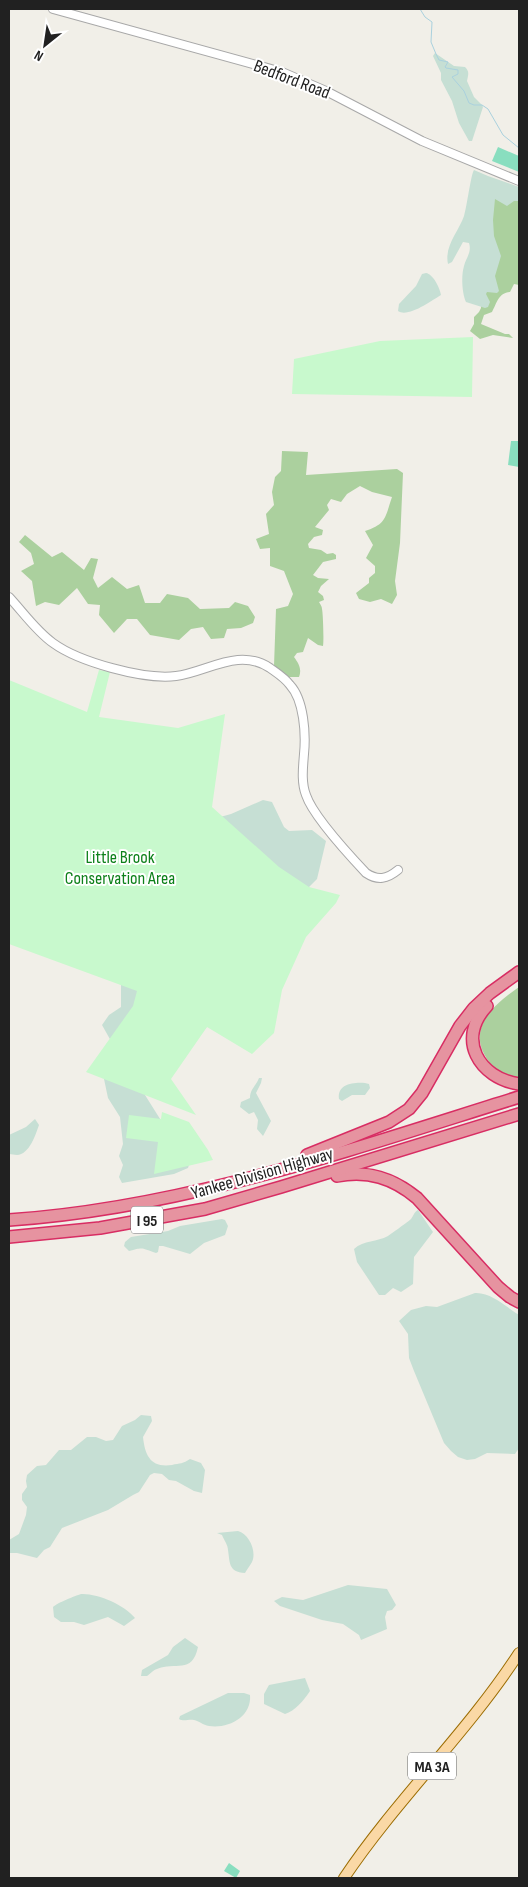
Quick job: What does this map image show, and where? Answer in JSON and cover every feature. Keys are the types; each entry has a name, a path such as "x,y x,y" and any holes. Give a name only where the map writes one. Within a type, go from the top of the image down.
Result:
{"highway":[{"path":"268,1173 302,1157 389,1122 406,1112 419,1097 449,1044 474,1008 490,993 519,972"},
{"path":"519,980 497,996 478,1016 473,1032 473,1041 477,1058 488,1071 503,1080 519,1084"},
{"name":"Yankee Division Highway","path":"9,1220 94,1212 205,1190 268,1173 519,1097"},
{"name":"Yankee Division Highway","path":"9,1237 70,1232 205,1209 519,1114"},
{"path":"282,1187 358,1174 374,1175 391,1180 417,1198 498,1287 519,1302"}],"main road":[{"name":"MA 3A","path":"344,1878 390,1817 473,1718 519,1653"}],"street":[{"name":"Bedford Road","path":"54,9 288,74 422,141 519,181"},
{"path":"9,597 52,643 85,659 117,669 166,677 191,673 225,662 242,659 262,663 270,668 290,685 299,704 304,724 303,782 312,808 366,872 374,878 382,879 391,876 398,870"}],"green space":[{"path":"435,53 454,66 467,69 467,81 474,97 483,107 472,141 469,141 459,123 452,101 441,80 441,73 433,56"},
{"path":"498,147 519,156 519,172 492,161"},
{"path":"474,170 519,187 519,201 514,201 507,206 495,199 494,236 501,256 495,276 499,291 497,293 487,292 486,294 490,302 488,307 485,308 466,302 464,294 462,275 469,252 469,243 463,242 452,262 448,264 447,257 450,245 464,216"},
{"path":"519,187 519,285 514,284 510,292 500,296 492,312 484,315 481,324 509,334 513,338 493,335 480,339 470,331 474,324 474,317 481,308 480,194"},
{"path":"426,273 436,282 441,295 413,311 402,313 398,311 399,304 416,286 422,274"},
{"path":"473,337 472,397 292,394 294,359 380,341"},
{"path":"519,432 519,467 508,465 511,441 518,441"},
{"path":"282,451 308,452 306,475 397,469 403,473 400,543 395,581 397,595 392,604 381,599 370,602 359,599 356,593 369,583 369,578 375,573 375,566 366,558 373,545 365,531 378,526 384,519 392,497 372,492 360,486 347,494 341,502 331,499 327,505 329,510 315,527 323,530 322,535 314,537 308,544 309,548 321,550 327,554 333,553 336,555 336,559 323,562 313,575 318,578 329,579 321,586 318,592 323,596 324,600 319,602 322,607 323,646 308,638 303,652 297,653 294,657 300,667 299,677 289,677 274,666 276,609 288,606 293,594 284,571 270,566 270,548 260,549 256,539 269,534 266,514 274,505 272,492 275,477 281,471"},
{"path":"25,535 52,557 62,552 84,570 91,558 98,559 93,578 98,588 112,577 127,589 139,585 145,603 160,603 167,594 188,598 200,609 229,608 235,602 248,606 255,617 253,623 241,628 227,629 224,638 211,639 203,627 191,629 179,640 150,635 137,619 127,619 114,633 99,615 100,605 88,604 77,588 59,605 45,602 36,606 32,581 21,571 34,564 31,553 19,542"},
{"name":"Little Brook Conservation Area","path":"99,670 110,672 99,717 178,728 225,714 212,807 279,867 309,887 340,895 336,903 306,937 282,990 274,1033 252,1054 207,1027 171,1079 196,1115 86,1072 133,1006 137,991 9,944 9,680 87,712"},
{"path":"263,800 272,802 284,827 289,831 312,830 326,841 317,879 304,892 253,976 145,1095 189,1165 188,1168 174,1174 122,1183 119,1177 123,1165 119,1156 123,1144 120,1117 108,1098 104,1079 111,1041 102,1025 109,1015 121,1007 121,973 213,819 231,814"},
{"path":"519,987 519,1078 505,1075 493,1067 481,1047 480,1037 486,1017 501,1001"},
{"path":"259,1078 262,1078 256,1093 271,1121 263,1136 257,1129 258,1120 254,1112 249,1114 240,1107 241,1102 250,1098 251,1092"},
{"path":"356,1083 369,1084 370,1088 365,1095 352,1095 342,1101 339,1099 339,1094 343,1087"},
{"path":"162,1112 189,1122 213,1160 154,1174 158,1142 126,1138 129,1115 161,1119"},
{"path":"35,1119 39,1125 28,1148 21,1154 9,1154 9,1135 26,1127"},
{"path":"418,1210 433,1232 414,1257 413,1284 401,1292 393,1288 385,1295 379,1295 357,1262 354,1249 362,1244 388,1236 411,1219"},
{"path":"222,1219 225,1220 228,1226 225,1235 204,1243 190,1254 163,1246 159,1246 156,1253 142,1249 129,1251 124,1246 125,1242 131,1237"},
{"path":"475,1293 493,1297 519,1315 519,1448 515,1454 487,1453 475,1459 467,1460 458,1457 444,1443 409,1358 408,1334 399,1321 411,1310 426,1306 437,1307"},
{"path":"141,1415 151,1416 152,1421 143,1437 145,1450 150,1459 159,1465 172,1465 190,1459 201,1463 205,1470 202,1493 194,1491 176,1481 169,1480 162,1474 154,1473 150,1475 139,1492 108,1510 62,1528 50,1547 44,1550 37,1558 9,1553 9,1540 19,1534 26,1515 27,1507 22,1500 22,1494 27,1487 27,1475 37,1466 46,1465 59,1450 71,1450 87,1437 96,1437 106,1441 113,1440 122,1426"},
{"path":"238,1531 249,1539 253,1548 252,1562 245,1573 235,1571 231,1566 227,1544 222,1535 217,1533"},
{"path":"348,1585 387,1589 396,1605 392,1610 387,1611 385,1617 387,1629 361,1640 359,1635 343,1624 322,1620 280,1606 274,1601 282,1597 303,1600"},
{"path":"81,1594 88,1594 118,1604 135,1618 124,1626 108,1617 84,1625 74,1622 61,1622 54,1617 53,1607"},
{"path":"185,1638 198,1647 192,1661 182,1666 164,1667 154,1670 147,1676 141,1676 142,1670 168,1655 173,1647"},
{"path":"305,1678 310,1691 296,1708 285,1714 264,1704 264,1694 269,1685"},
{"path":"228,1693 250,1695 250,1703 247,1710 237,1720 224,1726 216,1726 194,1720 179,1719 180,1716"},
{"path":"229,1863 240,1871 236,1878 224,1871"}],"waterway":[{"path":"9,9 28,9"},
{"path":"420,9 425,17 432,22 431,42 439,60 448,62 446,68 458,70 458,74 452,77 464,91 469,103 482,105 488,109 503,135 519,148"}]}
